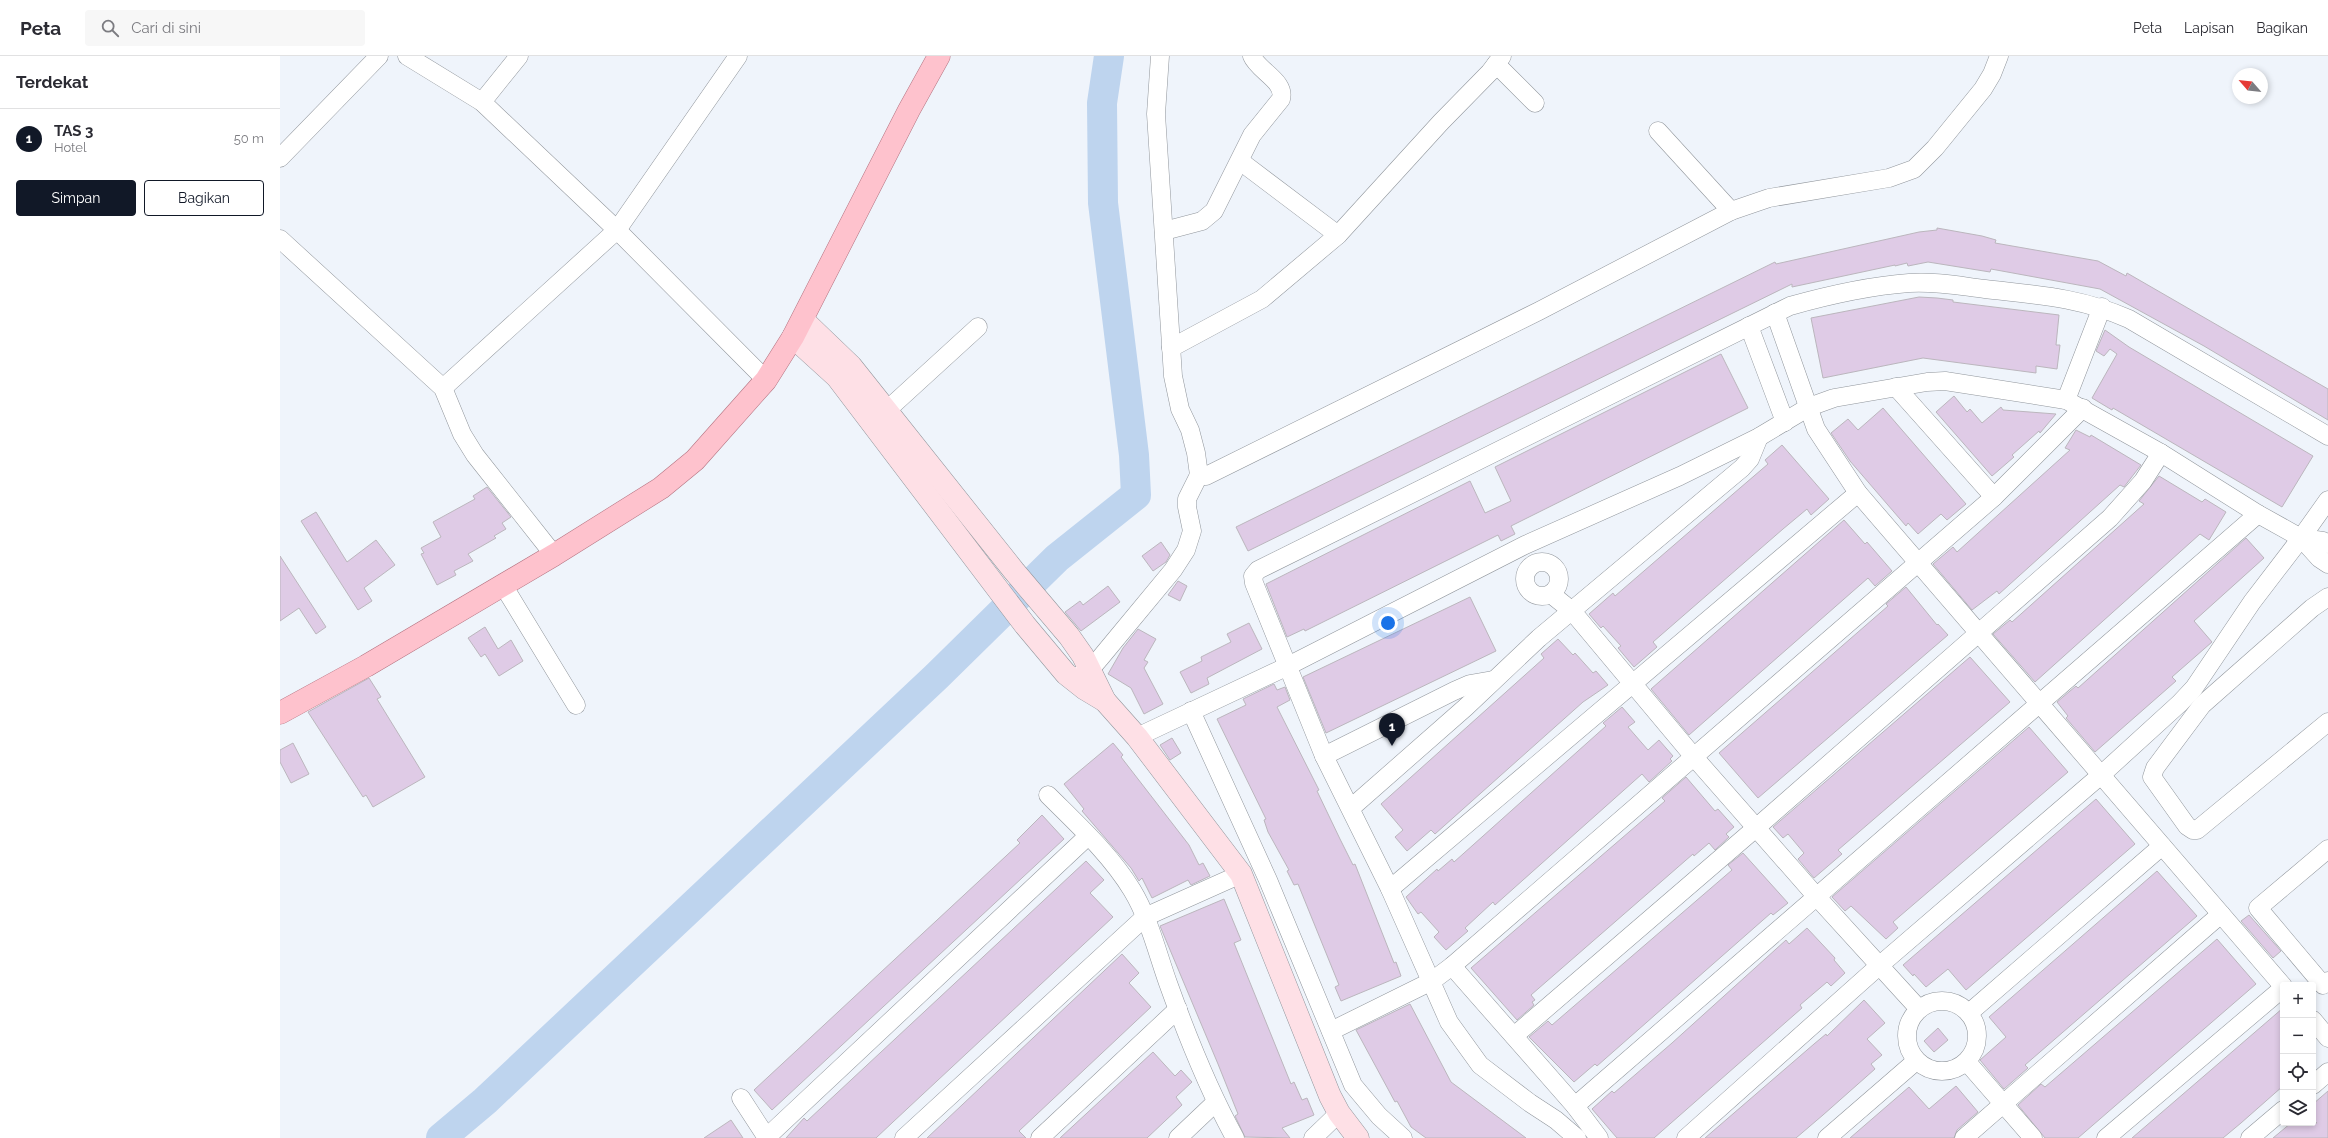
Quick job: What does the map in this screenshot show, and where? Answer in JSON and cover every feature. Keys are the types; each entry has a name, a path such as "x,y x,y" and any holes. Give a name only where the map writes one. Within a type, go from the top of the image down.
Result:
{"main road":[{"path":"280,713 366,666 554,555 661,488 715,440 766,380 798,329 909,110 939,56"}],"street":[{"path":"280,158 379,56"},
{"path":"407,56 482,102 617,230 766,380"},
{"path":"482,102 519,56"},
{"path":"443,388 617,230 738,56"},
{"path":"1081,675 1168,576 1186,550 1192,530 1187,507 1195,482 1190,430 1180,410 1175,391 1171,348 1156,114 1160,56"},
{"path":"1164,231 1202,221 1214,211 1252,136 1278,104 1282,95 1280,88 1259,67 1252,56"},
{"path":"1195,482 1210,476 1539,311 1731,211 1769,198 1889,178 1914,169 1935,148 1983,89 1992,74 1999,56"},
{"path":"1171,348 1262,299 1338,234 1499,60 1535,103"},
{"path":"1658,131 1731,211"},
{"path":"1240,161 1338,234"},
{"path":"280,239 443,388 462,434 475,456 554,555"},
{"path":"1577,1138 1556,1120 1530,1103 1480,1065 1449,1022 1436,997 1432,981 1390,889 1324,756 1254,583 1253,576 1258,570 1775,312 1790,306 1838,293 1910,283 1934,283 2072,300 2102,307 2136,323 2328,436"},
{"path":"2066,400 2102,307"},
{"path":"1775,312 1809,407 1824,442 1858,493 2280,983"},
{"path":"1749,326 1785,422"},
{"path":"886,410 978,327"},
{"path":"798,329 851,366 886,410 920,469 996,585 1025,625 1081,675 1137,737 1241,874 1339,1113 1358,1138"},
{"path":"798,329 837,377 1014,571 1069,636 1081,675"},
{"path":"1137,737 1288,666 1525,545 1680,476 1759,437 1809,407 1834,398 1896,387 1945,381 2066,400 2083,408 2161,453 2258,514 2301,538 2319,558 2328,564"},
{"path":"1896,387 1994,498"},
{"path":"1332,1031 1432,981 1452,966 1994,498 2083,408"},
{"path":"1351,808 1572,611 1742,468 1750,459 1759,437"},
{"path":"1514,1036 1757,827 2110,518 2143,482 2161,453"},
{"path":"1390,889 1858,493"},
{"path":"1686,1138 1880,965 2101,775 2194,688 2252,602 2328,500"},
{"path":"1575,1106 2258,514"},
{"path":"2301,538 2323,541 2328,544"},
{"path":"1525,545 1532,565"},
{"path":"1545,562 1556,570 1559,583 1551,594 1538,596 1528,589 1525,576 1532,565 1545,562"},
{"path":"503,585 576,705"},
{"path":"1551,594 1572,611 1631,684 1694,757 1816,896 1919,1009"},
{"path":"2328,597 2312,608 2202,705 2155,768 2152,777 2187,826 2193,830 2197,830 2328,722"},
{"path":"1324,756 1454,691 1470,684 1493,680"},
{"path":"1186,714 1268,880 1332,1031 1353,1085 1380,1116 1403,1138"},
{"path":"1048,795 1114,864 1132,891 1145,917 1178,1009 1216,1102 1235,1138"},
{"path":"741,1098 767,1137 1088,836"},
{"path":"1969,1013 2162,846"},
{"path":"2328,849 2258,908 2323,985 2328,981"},
{"path":"904,1138 1145,917 1241,874"},
{"path":"1964,1138 2221,914"},
{"path":"1452,966 1575,1106 1599,1138"},
{"path":"2106,1138 2280,990"},
{"path":"1936,1001 1945,1001 1958,1004 1969,1013 1977,1028 1978,1037 1972,1055 1967,1062 1958,1068 1936,1072 1925,1068 1916,1061 1910,1052 1906,1040 1907,1028 1919,1009 1936,1001"},
{"path":"1040,1138 1178,1009"},
{"path":"2316,1024 2328,1038"},
{"path":"1827,1138 1916,1061"},
{"path":"1967,1062 2032,1138"},
{"path":"2316,1082 2328,1072"},
{"path":"1178,1138 1216,1102"},
{"path":"1313,1138 1339,1113"},
{"path":"2250,1138 2280,1113"}],"building":[{"path":"1937,228 1982,236 1996,240 1995,243 2098,261 2126,276 2127,273 2328,389 2328,420 2204,346 2100,289 1991,269 1990,272 1928,262 1908,266 1907,263 1792,287 1792,284 1248,551 1236,527 1775,262 1776,264 1919,232 1937,230"},
{"path":"1919,297 1953,300 1953,302 2059,315 2056,345 2060,345 2057,369 2036,366 2036,373 1923,358 1823,378 1811,318"},
{"path":"2105,330 2129,347 2313,456 2282,507 2113,408 2112,410 2092,398 2117,354 2110,349 2104,356 2096,351"},
{"path":"1721,354 1748,408 1511,526 1515,534 1501,541 1498,535 1305,631 1304,629 1287,637 1266,584 1470,481 1485,513 1511,501 1495,467"},
{"path":"1954,396 1967,412 1970,409 1982,423 2001,407 2003,410 2056,414 2040,433 2039,431 2012,455 2014,457 1992,476 1936,412"},
{"path":"1883,408 1966,504 1947,520 1941,514 1918,534 1908,523 1906,526 1850,461 1831,433 1848,419 1858,430"},
{"path":"2076,430 2090,437 2091,435 2141,465 2124,487 2120,485 1999,594 1997,591 1972,610 1933,564 1953,547 1957,552 2070,450 2065,448"},
{"path":"1782,445 1829,499 1811,515 1807,509 1783,529 1653,642 1657,647 1634,667 1618,648 1621,646 1603,626 1601,628 1589,614 1613,593 1615,596 1768,464 1765,460"},
{"path":"2159,476 2202,502 2205,499 2226,512 2209,540 2200,534 2035,682 1993,634 2010,620 2012,622 2144,504 2139,501"},
{"path":"487,487 511,517 502,523 506,529 494,536 496,538 468,554 473,561 454,571 456,575 437,585 421,554 424,553 421,548 441,537 433,522 475,499 473,496"},
{"path":"316,512 347,562 376,540 395,565 364,588 372,601 358,610 301,521"},
{"path":"1844,520 1865,544 1867,542 1892,571 1875,586 1868,578 1689,735 1651,689"},
{"path":"2246,538 2264,558 2194,621 2212,642 2172,677 2176,681 2095,752 2066,718 2068,716 2057,702 2076,686 2078,688"},
{"path":"1161,542 1170,555 1166,562 1153,571 1142,556"},
{"path":"280,556 326,627 316,634 299,608 280,621"},
{"path":"1178,581 1187,586 1180,601 1168,595"},
{"path":"1108,586 1120,602 1081,631 1065,612 1080,601 1083,605"},
{"path":"1906,587 1937,625 1938,624 1948,635 1758,798 1719,753 1888,606 1886,604"},
{"path":"1470,597 1496,651 1326,733 1303,677"},
{"path":"1249,623 1262,649 1207,678 1209,684 1191,693 1180,672 1202,661 1201,657 1231,642 1227,634"},
{"path":"485,627 498,649 511,640 523,661 499,676 485,654 481,657 468,638"},
{"path":"1138,629 1156,639 1144,660 1148,662 1144,668 1163,704 1144,714 1131,688 1108,674 1123,648"},
{"path":"1558,639 1573,655 1575,653 1593,673 1596,671 1608,685 1583,702 1435,834 1431,830 1407,851 1395,837 1403,830 1381,804 1544,658 1541,654"},
{"path":"1970,657 2010,702 1838,850 1842,854 1814,878 1798,859 1804,853 1788,834 1783,838 1773,827"},
{"path":"369,678 381,697 377,699 425,777 373,807 366,795 363,797 308,712"},
{"path":"1274,684 1277,690 1285,687 1290,700 1277,707 1319,790 1317,791 1340,839 1353,865 1355,864 1394,963 1396,962 1401,976 1341,1001 1335,987 1339,985 1298,884 1294,885 1287,871 1289,870 1268,832 1264,820 1266,819 1217,719 1246,705 1243,699"},
{"path":"1622,707 1635,722 1628,727 1648,750 1659,740 1673,756 1670,759 1672,761 1649,782 1642,774 1495,905 1493,902 1465,928 1468,931 1446,950 1434,937 1439,932 1421,912 1418,914 1406,897 1437,869 1438,871 1452,859 1454,862 1606,726 1603,723"},
{"path":"2029,727 2068,772 1893,922 1898,928 1886,939 1851,906 1845,911 1832,897"},
{"path":"1172,738 1181,753 1170,760 1160,745"},
{"path":"293,743 309,774 291,783 280,762 280,750"},
{"path":"1113,743 1123,755 1121,757 1189,845 1199,865 1203,863 1210,876 1191,885 1188,880 1152,898 1142,878 1139,881 1131,868 1082,811 1084,809 1064,784"},
{"path":"1686,777 1715,811 1718,809 1734,827 1726,834 1729,837 1715,850 1709,843 1694,856 1693,854 1531,995 1535,1000 1532,1002 1534,1005 1517,1020 1471,968 1665,801 1662,798"},
{"path":"2096,799 2135,844 1966,990 1948,969 1926,987 1914,974 1913,976 1903,965"},
{"path":"1042,815 1064,839 772,1110 754,1090 1020,843 1017,840"},
{"path":"1743,853 1788,903 1773,915 1771,913 1597,1066 1595,1064 1574,1082 1529,1037 1548,1021 1552,1025 1732,870 1728,865"},
{"path":"1086,861 1104,880 1090,893 1113,917 876,1138 786,1138 804,1118 807,1121"},
{"path":"2157,871 2197,916 2025,1065 2028,1068 2004,1089 1980,1060 2006,1037 1989,1017"},
{"path":"1224,899 1241,940 1234,943 1291,1084 1294,1082 1302,1100 1307,1098 1314,1115 1282,1128 1290,1138 1245,1137 1235,1116 1238,1114 1218,1064 1160,926"},
{"path":"2249,915 2281,951 2273,958 2241,921"},
{"path":"1807,928 1835,958 1834,960 1845,973 1831,986 1827,982 1800,1005 1802,1008 1654,1138 1617,1138 1592,1109 1612,1091 1614,1093 1672,1043 1786,940 1789,944"},
{"path":"2217,939 2256,984 2078,1138 2045,1138 2018,1105 2041,1084 2045,1087"},
{"path":"1122,954 1139,973 1129,983 1151,1007 1019,1131 1026,1138 927,1138"},
{"path":"1864,1000 1885,1023 1867,1039 1882,1055 1871,1064 1875,1069 1823,1115 1796,1138 1705,1138 1826,1034 1827,1036"},
{"path":"1410,1004 1451,1082 1526,1138 1426,1138 1411,1127 1397,1101 1395,1102 1356,1030"},
{"path":"2280,1011 2280,1089 2241,1123 2223,1138 2132,1138"},
{"path":"1938,1028 1948,1040 1934,1052 1924,1041"},
{"path":"1153,1052 1175,1076 1181,1070 1192,1082 1176,1097 1182,1105 1147,1138 1060,1138"},
{"path":"1956,1086 1978,1112 1957,1130 1954,1138 1850,1138 1909,1087 1929,1109"},
{"path":"2328,1091 2328,1138 2273,1138 2287,1126 2316,1126 2316,1101"},
{"path":"731,1120 743,1138 704,1138"}],"waterway":[{"path":"441,1138 485,1101 937,676 1057,558 1136,495 1134,455 1103,203 1102,103 1109,56"}],"place":[{"name":"TAS 3","path":"1392,746"}]}
